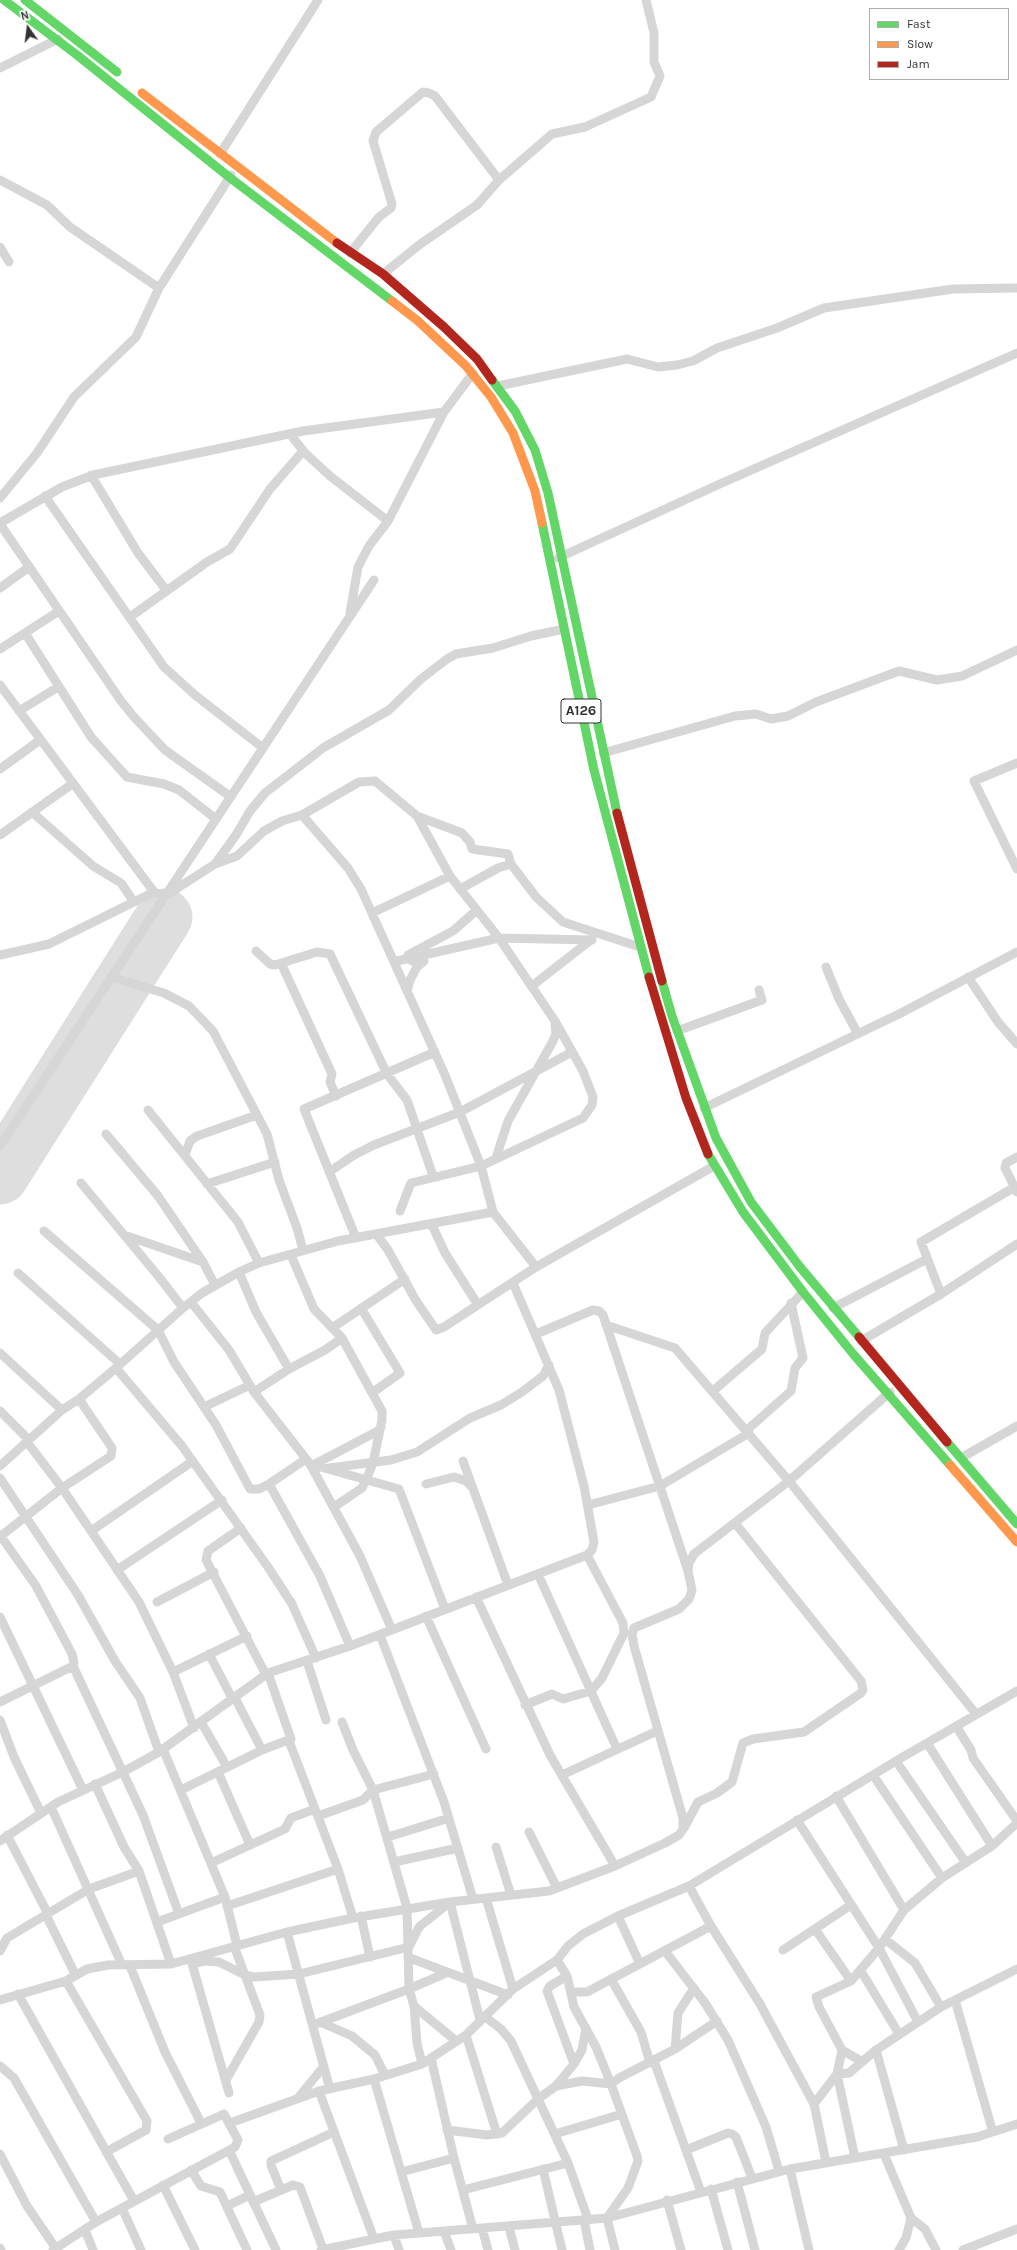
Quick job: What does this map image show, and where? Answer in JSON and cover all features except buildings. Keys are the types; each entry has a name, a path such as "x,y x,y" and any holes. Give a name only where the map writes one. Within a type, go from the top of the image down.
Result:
{"highway":[{"name":"A126","path":"4,0 58,39 229,177 418,321 473,373 502,415 522,453 535,491 604,812 640,948 659,1015 686,1098 714,1166 752,1224 803,1292 888,1394 1017,1542"},
{"name":"A126","path":"25,0 65,30 129,83 220,154 238,166 350,253 383,274 462,343 498,386 522,424 534,450 548,493 603,753 624,843 677,1032 704,1108 723,1153 751,1202 833,1308 1016,1520"}],"street":[{"path":"220,154 318,0"},
{"path":"383,274 419,244 477,205 499,180 552,134 585,127 651,97 660,76 654,62 654,33 646,0"},
{"path":"0,68 58,39"},
{"path":"350,253 379,217 391,208 392,204 373,141 376,132 423,92 435,96 499,180"},
{"path":"0,498 37,453 74,397 136,337 159,288 229,177 238,166"},
{"path":"0,180 46,205 70,227 159,288"},
{"path":"0,247 9,262"},
{"path":"498,386 627,359 658,367 677,365 693,361 717,348 777,328 824,308 954,289 1017,288"},
{"path":"550,560 562,557 722,483 1017,353"},
{"path":"349,617 358,567 369,546 388,521 444,412 473,373"},
{"path":"231,797 165,750 121,701 0,524 62,487 91,476 290,434 353,423 444,412"},
{"path":"290,434 303,451 330,476 388,521"},
{"path":"130,617 166,590 230,549 270,489 303,451"},
{"path":"91,476 138,552 166,590"},
{"path":"45,496 164,667 195,695 263,748"},
{"path":"0,588 29,567"},
{"path":"0,1146 374,580"},
{"path":"0,649 59,611"},
{"path":"215,864 250,811 265,793 323,748 352,733 394,706 421,679 447,658 463,653 493,648 531,636 564,629"},
{"path":"24,633 90,737 127,777 164,784 179,790 216,819"},
{"path":"603,753 734,716 756,714 771,719 788,716 816,702 899,671 937,680 962,676 1017,650"},
{"path":"0,686 154,892 165,896"},
{"path":"18,711 58,687"},
{"path":"0,769 40,740"},
{"path":"1017,763 974,781 1017,869"},
{"path":"165,896 215,864 237,856 264,831 282,821 302,815 359,782 375,781 417,816 457,830 467,837 472,849 508,854 511,864 536,897 562,922 595,937 640,948"},
{"path":"0,836 72,784"},
{"path":"32,812 93,866 121,883 134,902"},
{"path":"302,815 348,868 372,913 435,1052 460,1112 481,1166 493,1212 536,1267"},
{"path":"400,1211 411,1183 433,1176 481,1166 583,1118 592,1105 593,1097 572,1052 555,1021 499,938 450,876 417,816"},
{"path":"460,889 498,868 511,864"},
{"path":"372,913 450,876"},
{"path":"0,955 49,944 154,892"},
{"path":"395,962 453,931 477,910"},
{"path":"395,962 499,938 595,937"},
{"path":"532,986 595,937"},
{"path":"256,951 270,964 281,963 317,952 330,954 388,1074 407,1100 433,1176"},
{"path":"704,1108 858,1034 968,977 1016,955"},
{"path":"395,962 424,961 410,980 407,991"},
{"path":"281,963 332,1074 330,1082 336,1096"},
{"path":"826,967 838,999 858,1034"},
{"path":"111,977 164,993 196,1012 213,1030 267,1134 303,1250"},
{"path":"968,977 998,1022 1017,1044"},
{"path":"677,1032 762,1000 759,990"},
{"path":"496,1158 508,1121 556,1034 555,1021"},
{"path":"356,1238 328,1172 304,1109 388,1074 435,1052"},
{"path":"328,1172 354,1155 374,1145 460,1112 572,1052"},
{"path":"148,1110 238,1222 258,1263"},
{"path":"185,1155 190,1141 197,1136 257,1115"},
{"path":"106,1134 158,1196 204,1262 215,1285"},
{"path":"941,1294 921,1242 1016,1189 1005,1168 1006,1163 1017,1157"},
{"path":"208,1184 275,1162"},
{"path":"377,1235 405,1279 415,1299 436,1330 444,1327 536,1267 714,1166"},
{"path":"81,1183 126,1236 183,1308"},
{"path":"2,1460 28,1441 62,1410 79,1400 183,1308 215,1285 239,1272 258,1263 291,1255 303,1250 356,1238 432,1225 493,1212"},
{"path":"432,1225 445,1253 478,1305"},
{"path":"44,1231 158,1330 174,1362 216,1425 250,1489 258,1489 269,1484 378,1431 381,1427"},
{"path":"126,1236 204,1262"},
{"path":"861,1341 941,1294 1017,1244"},
{"path":"291,1255 314,1309 342,1338 382,1411 381,1427 373,1462 367,1478 362,1488 334,1507"},
{"path":"833,1308 927,1259"},
{"path":"239,1272 256,1312 289,1369"},
{"path":"18,1273 118,1366 222,1500 292,1604 311,1659 326,1720"},
{"path":"332,1328 405,1279"},
{"path":"0,1841 50,1807 95,1784 123,1772 161,1750 198,1725 233,1697 267,1674 380,1635 587,1555 592,1550 594,1542 588,1505 559,1390 513,1283"},
{"path":"712,1390 762,1350 765,1333 803,1292"},
{"path":"192,1302 229,1350 252,1389 310,1463 360,1556 392,1630"},
{"path":"588,1505 660,1486 748,1431 791,1391 795,1368 803,1358 791,1304"},
{"path":"362,1308 400,1372 372,1393"},
{"path":"536,1334 593,1310 599,1311 602,1315 688,1571 692,1590 689,1599 679,1609 634,1628 632,1634 657,1731 682,1818 683,1829"},
{"path":"606,1325 675,1348 748,1431 976,1714"},
{"path":"204,1407 252,1389 325,1350 342,1338"},
{"path":"0,1353 62,1410"},
{"path":"330,1468 391,1460 417,1452 470,1418 501,1405 522,1392 544,1376 549,1365"},
{"path":"688,1571 694,1554 789,1481 898,1385"},
{"path":"79,1400 113,1452 112,1456 62,1488 0,1536 36,1586 72,1654 73,1666 143,1815 179,1914"},
{"path":"0,1410 28,1441 91,1530 139,1602 198,1725 227,1767"},
{"path":"961,1458 1017,1426"},
{"path":"91,1530 193,1461"},
{"path":"463,1461 508,1585"},
{"path":"310,1463 394,1486 402,1493 445,1609"},
{"path":"426,1484 454,1477 466,1481 472,1487"},
{"path":"0,1478 78,1595 115,1661 140,1698 161,1750 181,1790 225,1897 236,1945 245,1975 260,2015 259,2022 226,2080"},
{"path":"269,1484 320,1576 350,1646"},
{"path":"117,1570 222,1500"},
{"path":"192,1961 236,1945 357,1917 450,1902 548,1891 615,1866 679,1835 698,1802 717,1793 732,1782 743,1743 753,1739 804,1732 861,1693 863,1690 861,1681 734,1523"},
{"path":"241,1528 208,1551 206,1560 214,1572 267,1674 291,1736 289,1741 357,1917 370,1957"},
{"path":"525,1705 552,1694 563,1699 591,1691 602,1678 624,1633 624,1628 587,1555"},
{"path":"157,1602 214,1572"},
{"path":"538,1574 617,1749"},
{"path":"476,1597 525,1705 562,1775 615,1866"},
{"path":"426,1616 486,1749"},
{"path":"0,1617 83,1790"},
{"path":"380,1635 434,1774 449,1818 473,1899"},
{"path":"173,1672 247,1636"},
{"path":"209,1654 262,1750"},
{"path":"0,1702 73,1666"},
{"path":"230,2123 319,2091 374,2079 422,2064 466,2034 510,1992 557,1960 568,1946 583,1934 618,1916 689,1886 836,1796 1017,1691"},
{"path":"0,1720 14,1757 41,1814"},
{"path":"342,1722 353,1750 373,1790 388,1837 407,1908 410,1989 414,2006 417,2043 422,2064"},
{"path":"861,2061 842,2050 816,2000 818,1995 851,1981 879,1948 904,1910 942,1878 992,1846 1017,1822 972,1758 971,1750 956,1726"},
{"path":"562,1775 657,1731"},
{"path":"181,1790 262,1750 289,1741"},
{"path":"927,1743 992,1846"},
{"path":"896,1762 966,1864"},
{"path":"218,1772 250,1846"},
{"path":"211,1863 285,1830 291,1818 363,1800 373,1790 434,1774"},
{"path":"874,1775 942,1878"},
{"path":"95,1784 124,1847 139,1871 172,1964"},
{"path":"836,1796 904,1910"},
{"path":"50,1807 126,1966 165,2052 201,2123"},
{"path":"388,1837 449,1818"},
{"path":"797,1820 879,1948 918,2022"},
{"path":"529,1832 557,1888"},
{"path":"8,1835 75,1974"},
{"path":"496,1847 511,1895"},
{"path":"394,1862 458,1848"},
{"path":"227,1906 338,1869"},
{"path":"0,1951 3,1935 47,1914 89,1889 139,1871"},
{"path":"689,1886 711,1926 760,2004 814,2104 826,2162"},
{"path":"157,1922 225,1897"},
{"path":"486,1898 510,1992"},
{"path":"1,1997 66,1981 75,1974 87,1969 108,1965 126,1966 205,1961 219,1962 245,1975 264,1978 299,1974 409,1947 419,1927 450,1902"},
{"path":"450,1902 470,1981 482,2018 501,2028 511,2041 555,2134 568,2162 586,2220 590,2250"},
{"path":"783,1950 851,1905"},
{"path":"618,1916 640,1964"},
{"path":"571,1992 586,1992 711,1926"},
{"path":"815,1929 851,1981"},
{"path":"287,1932 299,1974 316,2023 330,2089"},
{"path":"885,1939 915,1963 941,2007"},
{"path":"665,1951 694,1988 728,2040 766,2127 779,2171"},
{"path":"410,1958 446,1973 510,1992"},
{"path":"557,1960 566,1976 574,2006 586,2028 611,2084 638,2161 628,2188 607,2218 615,2250"},
{"path":"192,1961 230,2093"},
{"path":"814,2104 837,2074 849,2073 861,2061 876,2050 941,2007 1017,1969"},
{"path":"861,1971 899,2034"},
{"path":"316,2023 410,1989 446,1973"},
{"path":"566,1976 550,1986 548,1991 574,2064"},
{"path":"611,1979 641,2032 701,2192"},
{"path":"66,1981 147,2121 146,2130 106,2152"},
{"path":"675,2049 678,2013 694,1988"},
{"path":"18,1994 134,2201"},
{"path":"955,2000 992,2129"},
{"path":"414,2006 456,2041"},
{"path":"556,2086 582,2081 611,2084 619,2078 675,2049 717,2021"},
{"path":"316,2023 352,2036 375,2055 384,2076"},
{"path":"447,2130 480,2135 497,2134 509,2128 538,2099 556,2086 574,2064 582,2050 586,2028"},
{"path":"466,2034 497,2134"},
{"path":"842,2050 837,2074 855,2158"},
{"path":"876,2050 904,2150"},
{"path":"431,2058 447,2130 463,2190 488,2250"},
{"path":"0,2066 14,2078 96,2222"},
{"path":"298,2098 324,2066"},
{"path":"374,2079 419,2233"},
{"path":"319,2091 374,2239"},
{"path":"0,2154 3,2167 55,2249 96,2222 238,2144 238,2140 224,2114 168,2138"},
{"path":"555,2134 622,2114"},
{"path":"227,2206 293,2185 300,2187 322,2250 344,2247 394,2235 607,2218 667,2200 779,2171 977,2137 1017,2124"},
{"path":"280,2190 270,2165 271,2161 334,2132"},
{"path":"686,2150 728,2133 732,2134 736,2137 752,2178"},
{"path":"229,2150 276,2250"},
{"path":"884,2154 911,2218 925,2229 936,2250"},
{"path":"401,2172 454,2158"},
{"path":"463,2190 568,2162"},
{"path":"543,2169 562,2250"},
{"path":"790,2169 809,2250"},
{"path":"191,2170 201,2186 220,2192 248,2250"},
{"path":"737,2182 755,2250"},
{"path":"163,2185 195,2250"},
{"path":"711,2189 728,2250"},
{"path":"667,2200 681,2250"},
{"path":"122,2208 141,2250"},
{"path":"899,2250 906,2238 911,2218"},
{"path":"509,2227 515,2250"},
{"path":"963,2250 1017,2229"},
{"path":"84,2230 94,2250"},
{"path":"444,2231 451,2250"},
{"path":"394,2235 399,2250"}],"runway":[{"path":"0,1176 164,917"}],"traffic: fast":[{"path":"4,0 77,55 229,177 392,301"},
{"path":"25,0 117,72"},
{"path":"492,380 515,411 535,450 548,493 617,813"},
{"path":"542,523 594,770 649,977"},
{"path":"662,981 672,1016 716,1138 751,1202 800,1267 859,1337"},
{"path":"708,1154 743,1212 803,1292 854,1355 950,1465"},
{"path":"947,1442 1017,1524"}],"traffic: slow":[{"path":"142,93 337,243"},
{"path":"392,301 418,321 466,366 491,397 513,433 535,491 542,523"},
{"path":"950,1465 1017,1542"}],"traffic: jam":[{"path":"337,243 383,274 444,327 477,359 492,380"},
{"path":"617,813 662,981"},
{"path":"649,977 686,1098 708,1154"},
{"path":"859,1337 947,1442"}]}
